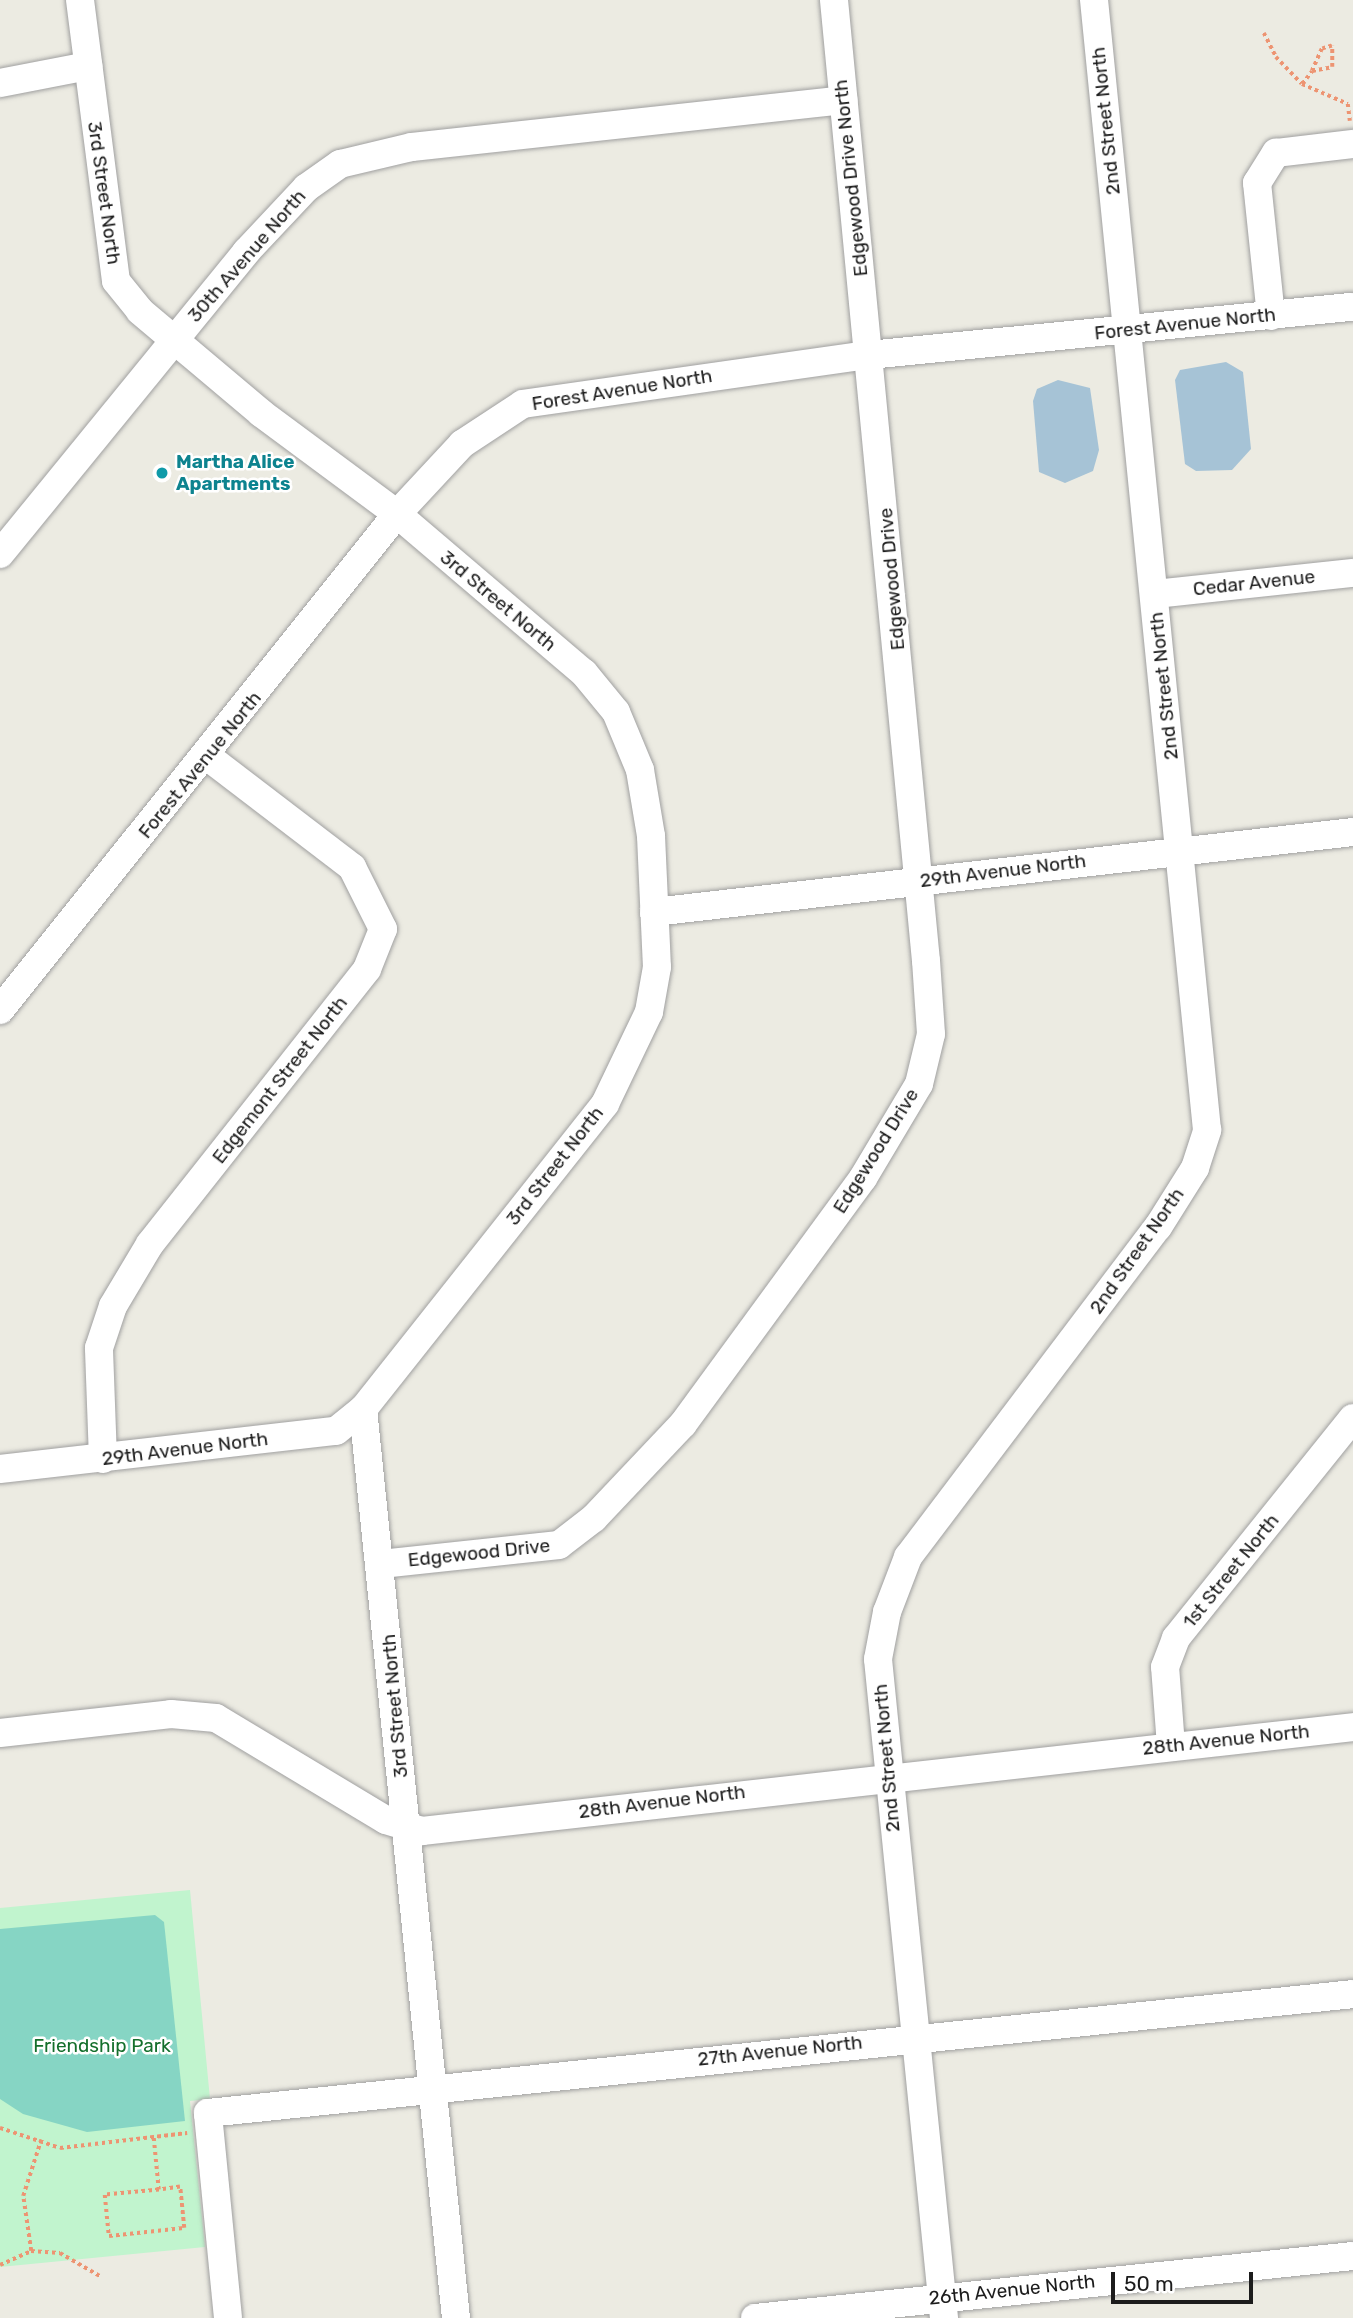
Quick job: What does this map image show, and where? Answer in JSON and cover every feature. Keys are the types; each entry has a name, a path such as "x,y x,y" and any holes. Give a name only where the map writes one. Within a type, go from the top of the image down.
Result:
{"street":[{"name":"3rd Street North","path":"80,0 117,281 174,340 397,514 584,673 616,712 640,770 657,967 649,1012 605,1104 363,1409 457,2318"},
{"name":"Edgewood Drive North","path":"834,0 869,355"},
{"name":"2nd Street North","path":"943,2308 878,1659 887,1612 908,1557 1158,1227 1195,1168 1207,1130 1094,0"},
{"path":"0,83 88,66"},
{"name":"30th Avenue North","path":"0,554 174,340 306,188 367,154 843,100"},
{"path":"1270,316 1257,183 1276,153 1353,144"},
{"name":"Forest Avenue North","path":"0,1010 208,757 397,514 462,444 523,404 869,355 1353,307"},
{"name":"Edgewood Drive","path":"381,1564 559,1545 594,1518 683,1424 863,1178 919,1084 931,1034 869,355"},
{"name":"Cedar Avenue","path":"1155,594 1353,573"},
{"name":"Edgemont Street North","path":"103,1459 99,1348 113,1306 149,1244 367,969 383,929 352,867 208,757"},
{"name":"29th Avenue North","path":"654,912 1353,832"},
{"name":"29th Avenue North","path":"0,1469 335,1431 363,1409"},
{"name":"1st Street North","path":"1171,1746 1165,1667 1176,1638 1353,1418"},
{"name":"28th Avenue North","path":"0,1732 171,1714 216,1718 406,1826 422,1831 888,1775 1353,1727"},
{"name":"27th Avenue North","path":"209,2122 432,2087 914,2036 1353,1994"},
{"path":"209,2122 228,2318"},
{"name":"26th Avenue North","path":"755,2318 943,2308 1353,2256"}],"path":[{"path":"1264,33 1276,57 1302,84 1348,104 1353,144"},
{"path":"1302,84 1312,71 1322,49 1332,46 1332,67 1312,71"},
{"path":"0,2128 60,2148 96,2149 154,2138 209,2122"},
{"path":"154,2138 159,2190"},
{"path":"32,2250 22,2220 23,2196 41,2140"},
{"path":"180,2188 184,2228 109,2236 105,2195 159,2190 180,2188"},
{"path":"0,2265 32,2250 60,2253 100,2276"}],"green space":[{"name":"Friendship Park","path":"190,1890 210,2099 190,2101 205,2247 0,2267 0,1908"},
{"path":"155,1915 164,1922 185,2121 87,2132 23,2114 0,2099 0,1929"}],"shaded area":[{"path":"1226,362 1243,372 1251,449 1232,470 1196,471 1185,464 1175,380 1180,370"},
{"path":"1058,380 1090,388 1099,450 1093,471 1065,483 1039,472 1033,401 1037,389"}],"place":[{"name":"Martha Alice Apartments","path":"162,473"}]}
